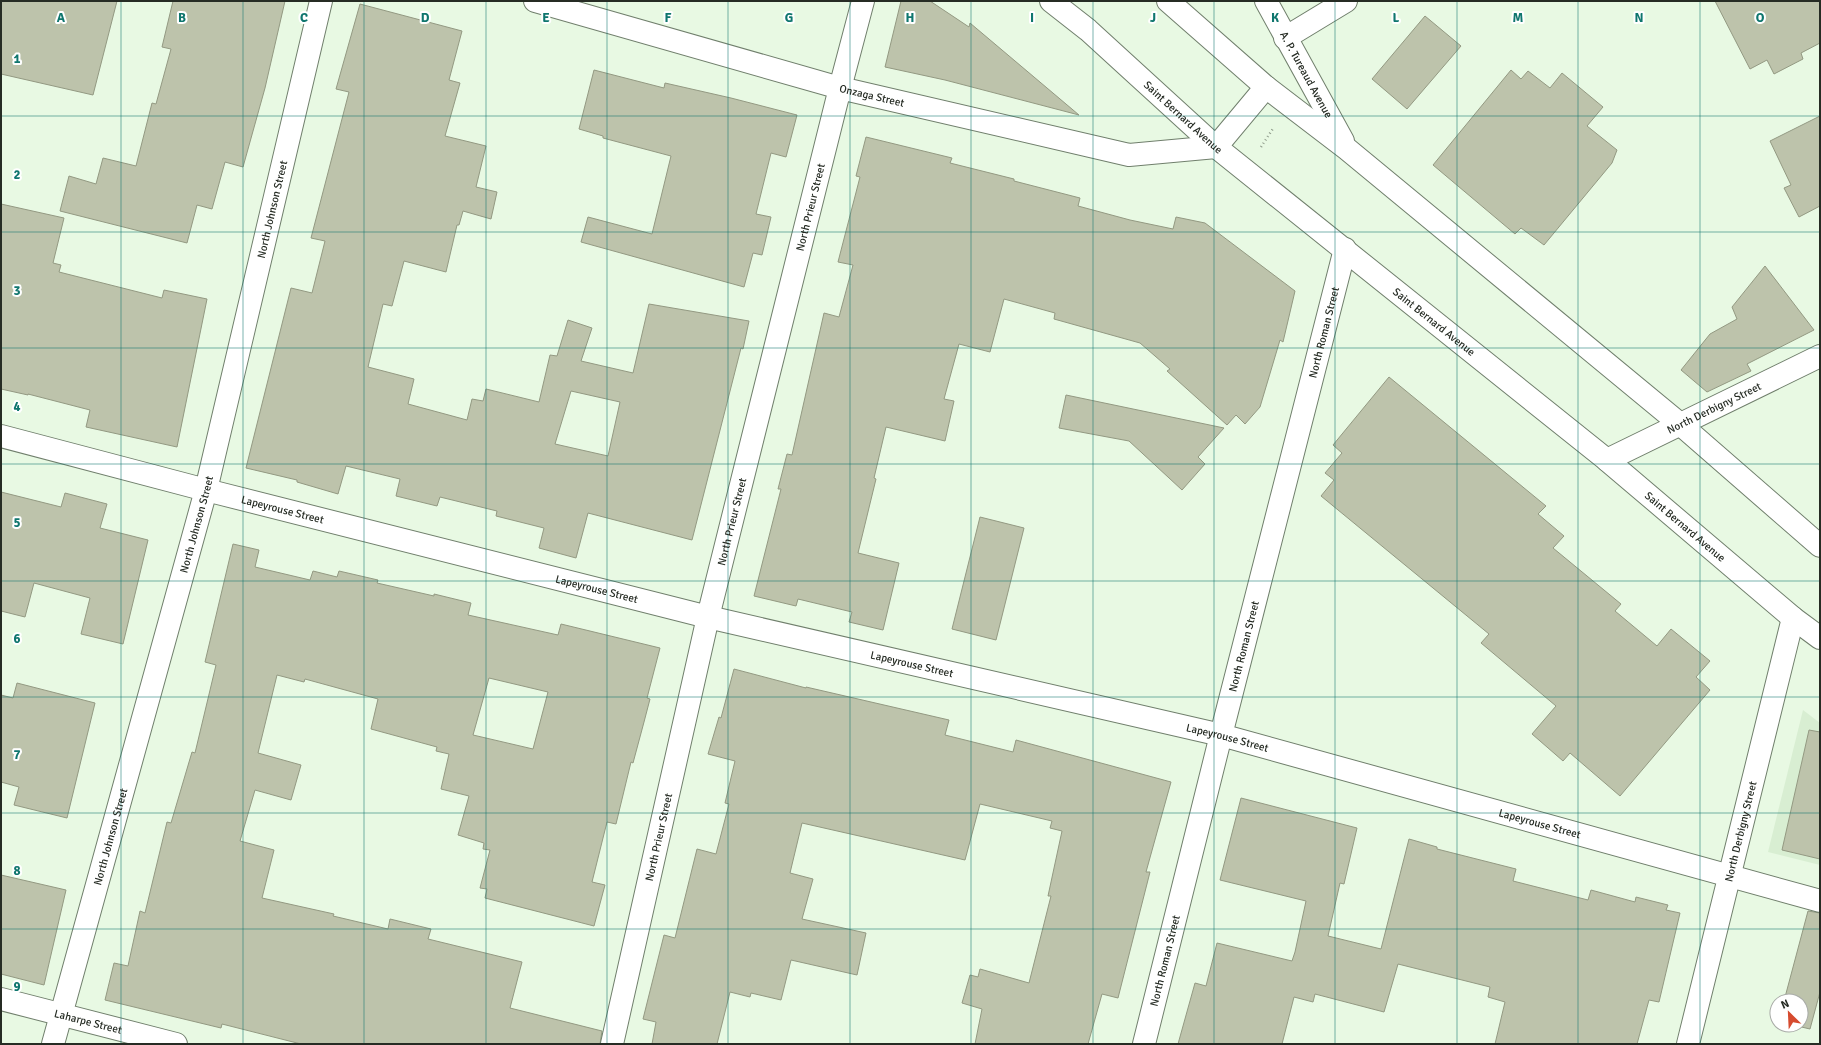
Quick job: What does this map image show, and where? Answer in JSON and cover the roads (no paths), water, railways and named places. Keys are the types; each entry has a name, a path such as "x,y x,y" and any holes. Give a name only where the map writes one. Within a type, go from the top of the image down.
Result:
{"street":[{"name":"North Johnson Street","path":"53,1044 60,1014 206,490 321,1"},
{"name":"Onzaga Street","path":"535,1 840,88 1129,155 1216,147"},
{"name":"North Prieur Street","path":"612,1044 708,617 863,1"},
{"name":"Saint Bernard Avenue","path":"1051,1 1088,30 1216,147 1607,460 1794,618 1820,638"},
{"path":"1061,1 1088,30"},
{"path":"1168,1 1266,87 1347,149 1680,424 1820,546"},
{"name":"A. P. Tureaud Avenue","path":"1266,1 1284,38 1347,149"},
{"path":"1284,38 1346,1"},
{"path":"1216,147 1266,87"},
{"name":"North Roman Street","path":"1144,1044 1220,735 1345,249"},
{"name":"North Derbigny Street","path":"1607,460 1820,356"},
{"name":"Lapeyrouse Street","path":"1,436 206,490 708,617 1220,735 1820,902"},
{"name":"North Derbigny Street","path":"1688,1044 1794,618"},
{"name":"Laharpe Street","path":"1,1000 176,1044"}]}
